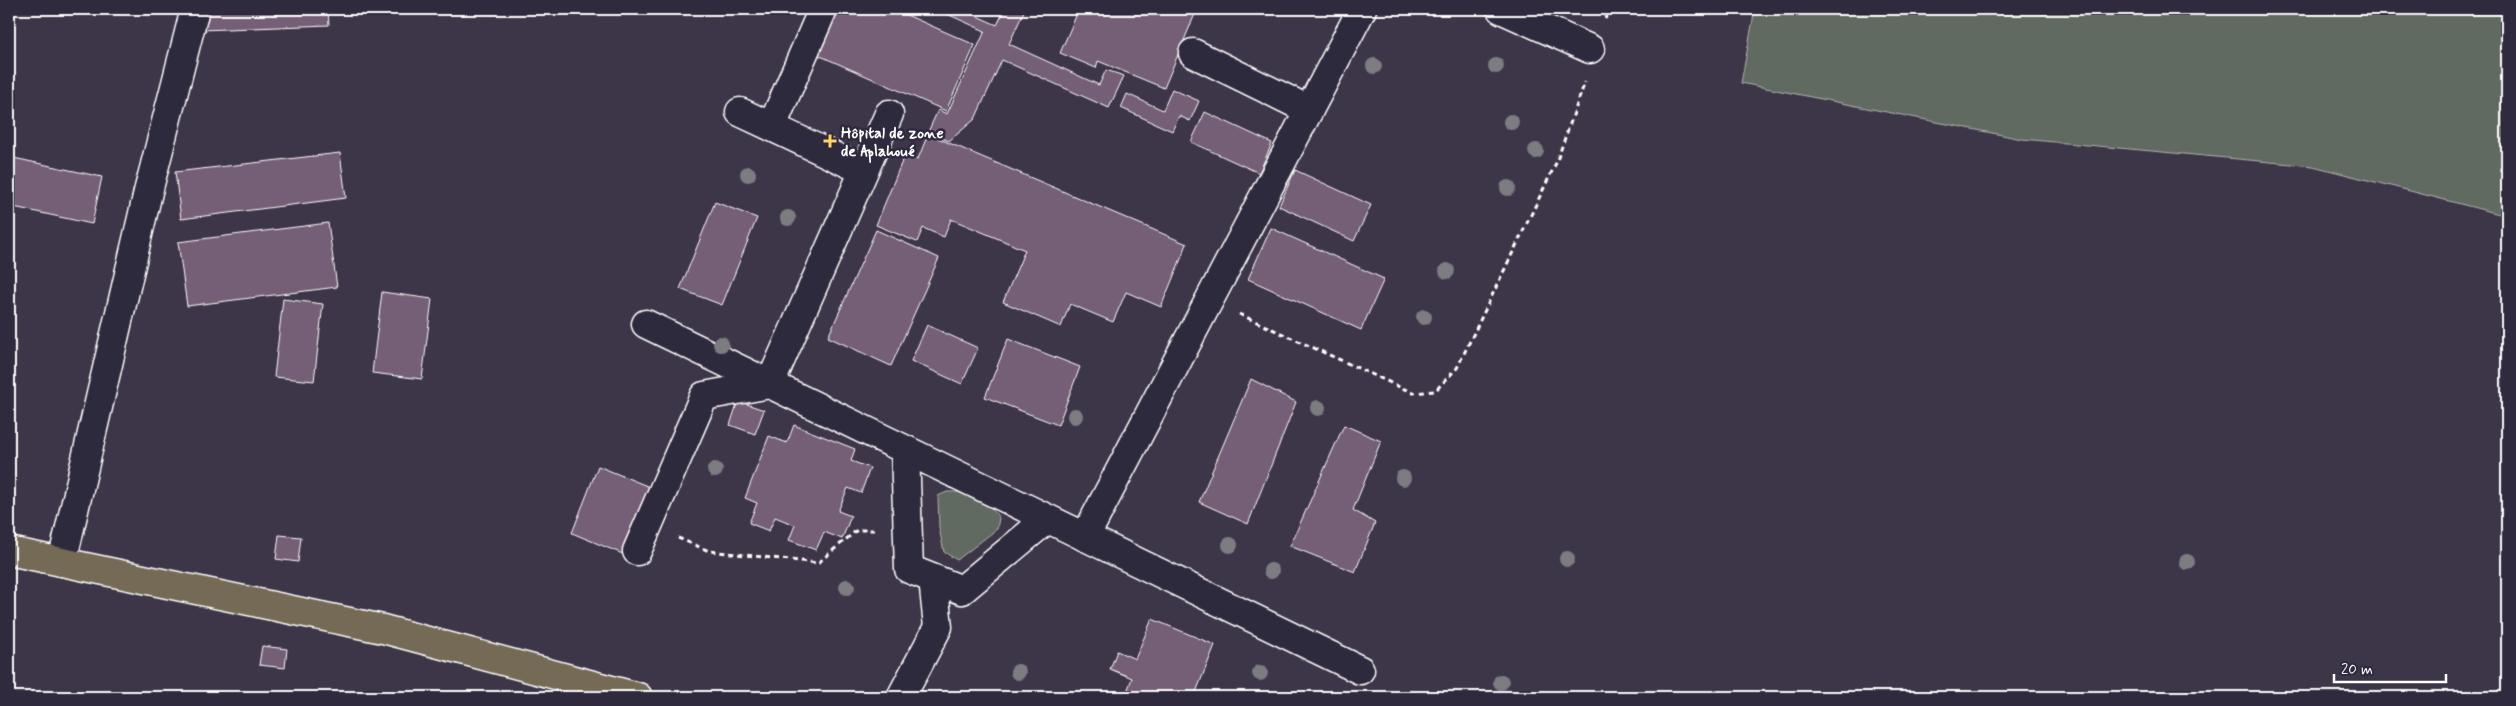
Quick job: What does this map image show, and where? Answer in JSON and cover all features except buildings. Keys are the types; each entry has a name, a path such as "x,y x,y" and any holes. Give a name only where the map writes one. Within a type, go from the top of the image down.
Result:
{"main road":[{"path":"9,551 382,629 638,697"}],"street":[{"path":"62,562 148,192 195,9"},
{"path":"772,126 823,9"},
{"path":"1085,537 1362,9"},
{"path":"1501,9 1590,49"},
{"path":"1193,53 1309,110"},
{"path":"740,112 863,170"},
{"path":"770,384 889,114"},
{"path":"646,324 1360,670"},
{"path":"637,551 704,396 770,384"},
{"path":"905,450 909,569 962,590 1047,518"},
{"path":"901,697 938,627 933,579"}],"path":[{"path":"1209,300 1413,393 1435,391 1457,368 1556,163 1584,90 1590,49 1610,9"},
{"path":"648,526 709,551 818,563 857,530 884,530 908,538"}],"green space":[{"path":"1755,9 2507,9 2507,216 2313,166 2022,139 1741,83"},
{"path":"947,492 963,493 977,498 989,506 999,518 997,529 957,560 944,552 939,528 938,496"}],"place":[{"name":"Hôpital de zone de Aplahoué","path":"830,141"}]}
